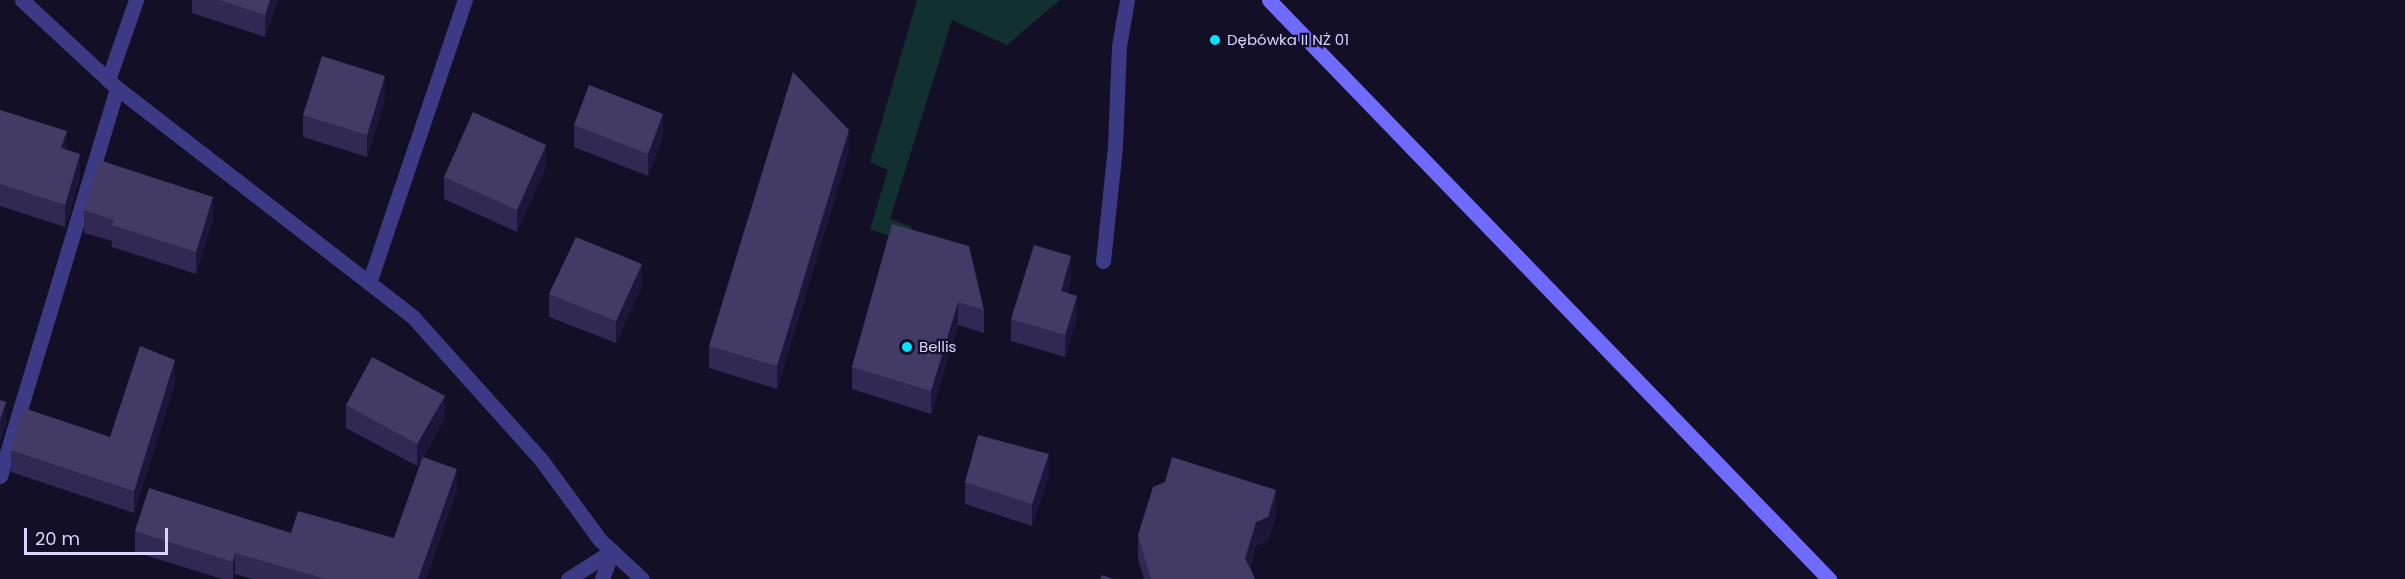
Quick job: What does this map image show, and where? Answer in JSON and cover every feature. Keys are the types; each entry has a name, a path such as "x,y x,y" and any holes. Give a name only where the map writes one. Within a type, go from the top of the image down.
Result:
{"street":[{"path":"22,0 113,84 413,317 542,461 612,551 642,579"},
{"path":"0,476 136,0"},
{"path":"369,283 465,0"},
{"path":"1103,261 1115,146 1119,46 1127,0"},
{"path":"1269,0 1829,579"},
{"path":"568,579 612,551"},
{"path":"602,579 612,551"}],"green space":[{"path":"917,0 1060,0 1007,45 952,20 890,219 912,227 907,242 870,229 888,170 870,162"}],"building":[{"path":"219,0 270,0 265,15"},
{"path":"322,56 385,76 367,135 303,115"},
{"path":"793,72 849,130 777,366 709,346"},
{"path":"589,85 663,114 648,154 574,125"},
{"path":"0,110 67,131 61,148 80,154 65,205 0,184"},
{"path":"473,112 546,145 517,210 444,177"},
{"path":"99,160 213,197 196,252 112,225 114,220 84,210"},
{"name":"Bellis","path":"892,224 969,246 984,310 958,302 931,391 852,367"},
{"path":"576,237 642,264 616,321 549,294"},
{"path":"1034,245 1071,256 1061,291 1077,296 1065,335 1011,319"},
{"path":"140,346 175,360 134,491 11,450 24,408 110,437"},
{"path":"372,357 445,396 417,444 346,405"},
{"path":"0,400 6,402 0,420"},
{"path":"978,435 1049,454 1032,504 965,482"},
{"path":"423,457 457,469 418,579 326,579 235,553 233,562 135,531 149,488 291,533 298,511 394,538"},
{"path":"1172,457 1276,490 1268,517 1256,522 1245,558 1255,579 1151,579 1138,535 1153,487 1165,482"},
{"path":"1102,575 1113,579 1100,579"}],"place":[{"name":"Dębówka II NŻ 01","path":"1215,40"},
{"name":"Bellis","path":"907,347"}]}
